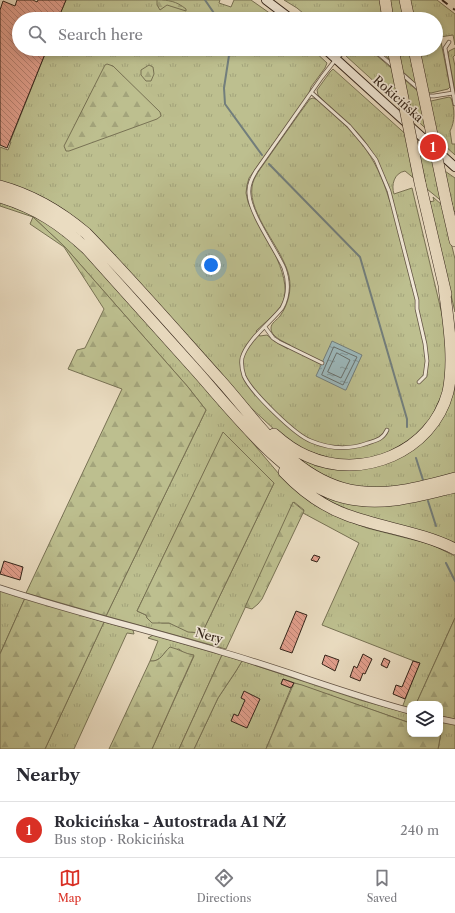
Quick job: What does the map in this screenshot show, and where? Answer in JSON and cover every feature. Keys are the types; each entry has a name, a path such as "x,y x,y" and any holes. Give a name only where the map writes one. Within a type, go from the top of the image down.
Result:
{"highway":[{"path":"384,0 387,12"},
{"path":"405,0 407,12"},
{"path":"394,56 420,183 455,330"},
{"path":"415,56 455,240"},
{"path":"0,186 22,193 42,202 64,215 86,233 258,425 306,472 327,483 354,491 382,493 407,490 455,478"},
{"path":"0,197 33,209 54,221 82,245 245,426 271,459 302,490 328,507 365,521 423,536 455,550"},
{"path":"221,382 268,429 293,449 307,456 331,464 350,466 368,464 387,459 406,449 426,432 436,419 447,396 452,375 452,361 444,286"},
{"path":"245,426 295,474 316,487 344,498 366,502 394,501 417,497 455,487"}],"main road":[{"path":"266,0 282,12"},
{"name":"Rokicińska","path":"333,56 455,166"}],"street":[{"name":"Nery","path":"0,588 223,652 376,702 407,710"},
{"path":"443,720 455,722"}],"lane":[{"path":"448,42 445,48 455,104"},
{"path":"339,56 256,171 249,186 249,197 252,206 282,264 287,281 287,292 285,302 276,316 247,347 242,358 243,372 250,386 291,428 308,440 319,444 343,448 357,446 384,437 388,430"},
{"path":"381,56 427,96 453,93"},
{"path":"312,93 349,126 360,138 376,160 385,180 417,300 418,313 425,344 427,361 426,370 425,376 419,382"},
{"path":"265,327 273,338 279,342 322,363"}],"green space":[{"path":"66,0 220,0 219,3 231,7 234,0 251,0 268,12 61,12"},
{"path":"157,0 176,3 186,9 186,11 167,5 160,10 157,5"},
{"path":"284,0 437,0 455,14 455,45 453,35 443,37 443,12 302,12"},
{"path":"455,48 455,55 453,57 455,66 455,91 448,54 449,51"},
{"path":"443,52 450,87 448,89 431,93 425,92 386,56 443,56"},
{"path":"44,56 320,56 327,63 325,68 311,87 309,94 249,178 247,185 246,193 248,202 280,265 284,279 285,291 281,306 256,331 260,336 267,335 288,349 290,345 275,336 271,331 271,326 283,312 287,302 290,292 290,281 286,266 260,220 255,208 252,197 252,187 258,172 310,99 313,98 318,100 354,134 363,145 378,170 390,202 393,201 383,173 369,147 351,126 318,95 317,90 333,69 410,138 418,148 455,178 455,212 405,171 398,174 393,183 394,194 412,188 445,327 448,347 446,386 431,418 412,439 378,457 338,461 302,449 276,431 250,407 66,211 51,201 34,193 0,181 0,147 8,150"},
{"path":"346,56 377,56 427,99 431,101 449,97 451,98 454,115 453,124 450,131 452,144 455,144 455,155"},
{"path":"107,64 113,66 160,112 161,116 157,119 66,151 64,146 105,65"},
{"path":"149,65 153,67 154,74 151,81 146,81 141,75 141,70"},
{"path":"433,197 442,205 455,259 455,312 429,202 434,201"},
{"path":"0,202 41,218 79,247 229,415 279,474 333,515 367,528 430,544 455,556 455,618 417,701 407,701 407,709 402,708 419,663 322,625 359,543 303,513 304,510 294,502 226,649 106,616 206,410 188,387 65,247 33,217 0,206","holes":["223,433 274,483 202,633 147,618 146,615 137,611"]},
{"path":"33,217 65,247 188,387 206,410 106,616 26,593 122,389 68,369 77,350 85,348 104,309 64,247 30,224"},
{"path":"455,387 455,474 396,488 357,488 326,477 294,456 308,461 396,459 451,398"},
{"path":"223,432 274,483 202,633 188,632 169,623 152,623 146,615 137,611"},
{"path":"310,490 328,497 455,490 455,545 342,509"},
{"path":"293,502 304,511 262,599 252,609 245,607"},
{"path":"0,590 25,598 0,654"},
{"path":"25,598 104,622 45,749 0,749 0,654"},
{"path":"455,618 455,717 454,719 443,717 443,701 417,701"},
{"path":"104,622 133,630 134,634 127,633 74,749 45,749"},
{"path":"153,635 222,655 179,749 152,749 194,656 184,653 179,649 166,651 159,659 150,661 158,641 148,638"},
{"path":"170,647 194,655 152,749 109,749 150,661 159,659"},
{"path":"222,655 242,661 218,698 194,749 179,749"},
{"path":"242,661 360,700 407,713 407,722 283,679 281,684 291,688 266,749 194,749 218,698"},
{"path":"294,683 407,722 407,737 440,737 438,749 266,749"},
{"path":"443,722 455,724 455,749 438,749 440,737 443,737"}],"water":[{"path":"332,341 362,355 346,390 316,376"}],"building":[{"path":"17,0 33,0 37,2 38,0 66,0 61,12 12,12 12,56 44,56 7,148 0,145 0,10 3,1 15,6"},
{"path":"314,555 320,557 317,562 311,560"},
{"path":"4,561 23,567 20,580 0,574"},
{"path":"296,611 307,615 292,653 280,649"},
{"path":"363,654 372,659 360,681 350,677 354,666 357,668"},
{"path":"325,655 339,660 335,671 322,664"},
{"path":"384,658 390,661 387,668 381,665"},
{"path":"413,661 420,663 405,699 393,694 396,685 402,687"},
{"path":"283,679 294,683 291,688 281,684"},
{"path":"244,691 260,699 247,728 231,721 234,714 238,716 245,700 241,698"}],"waterway":[{"path":"205,0 213,12"},
{"path":"229,56 224,88 225,104 262,155"},
{"path":"269,164 360,257 407,419 407,427"},
{"path":"416,458 423,480"},
{"path":"428,501 436,526"},
{"path":"446,563 455,581"}],"railway":[{"path":"442,0 455,10"}],"place":[{"name":"Rokicińska - Autostrada A1 NŻ","path":"433,147"}]}
